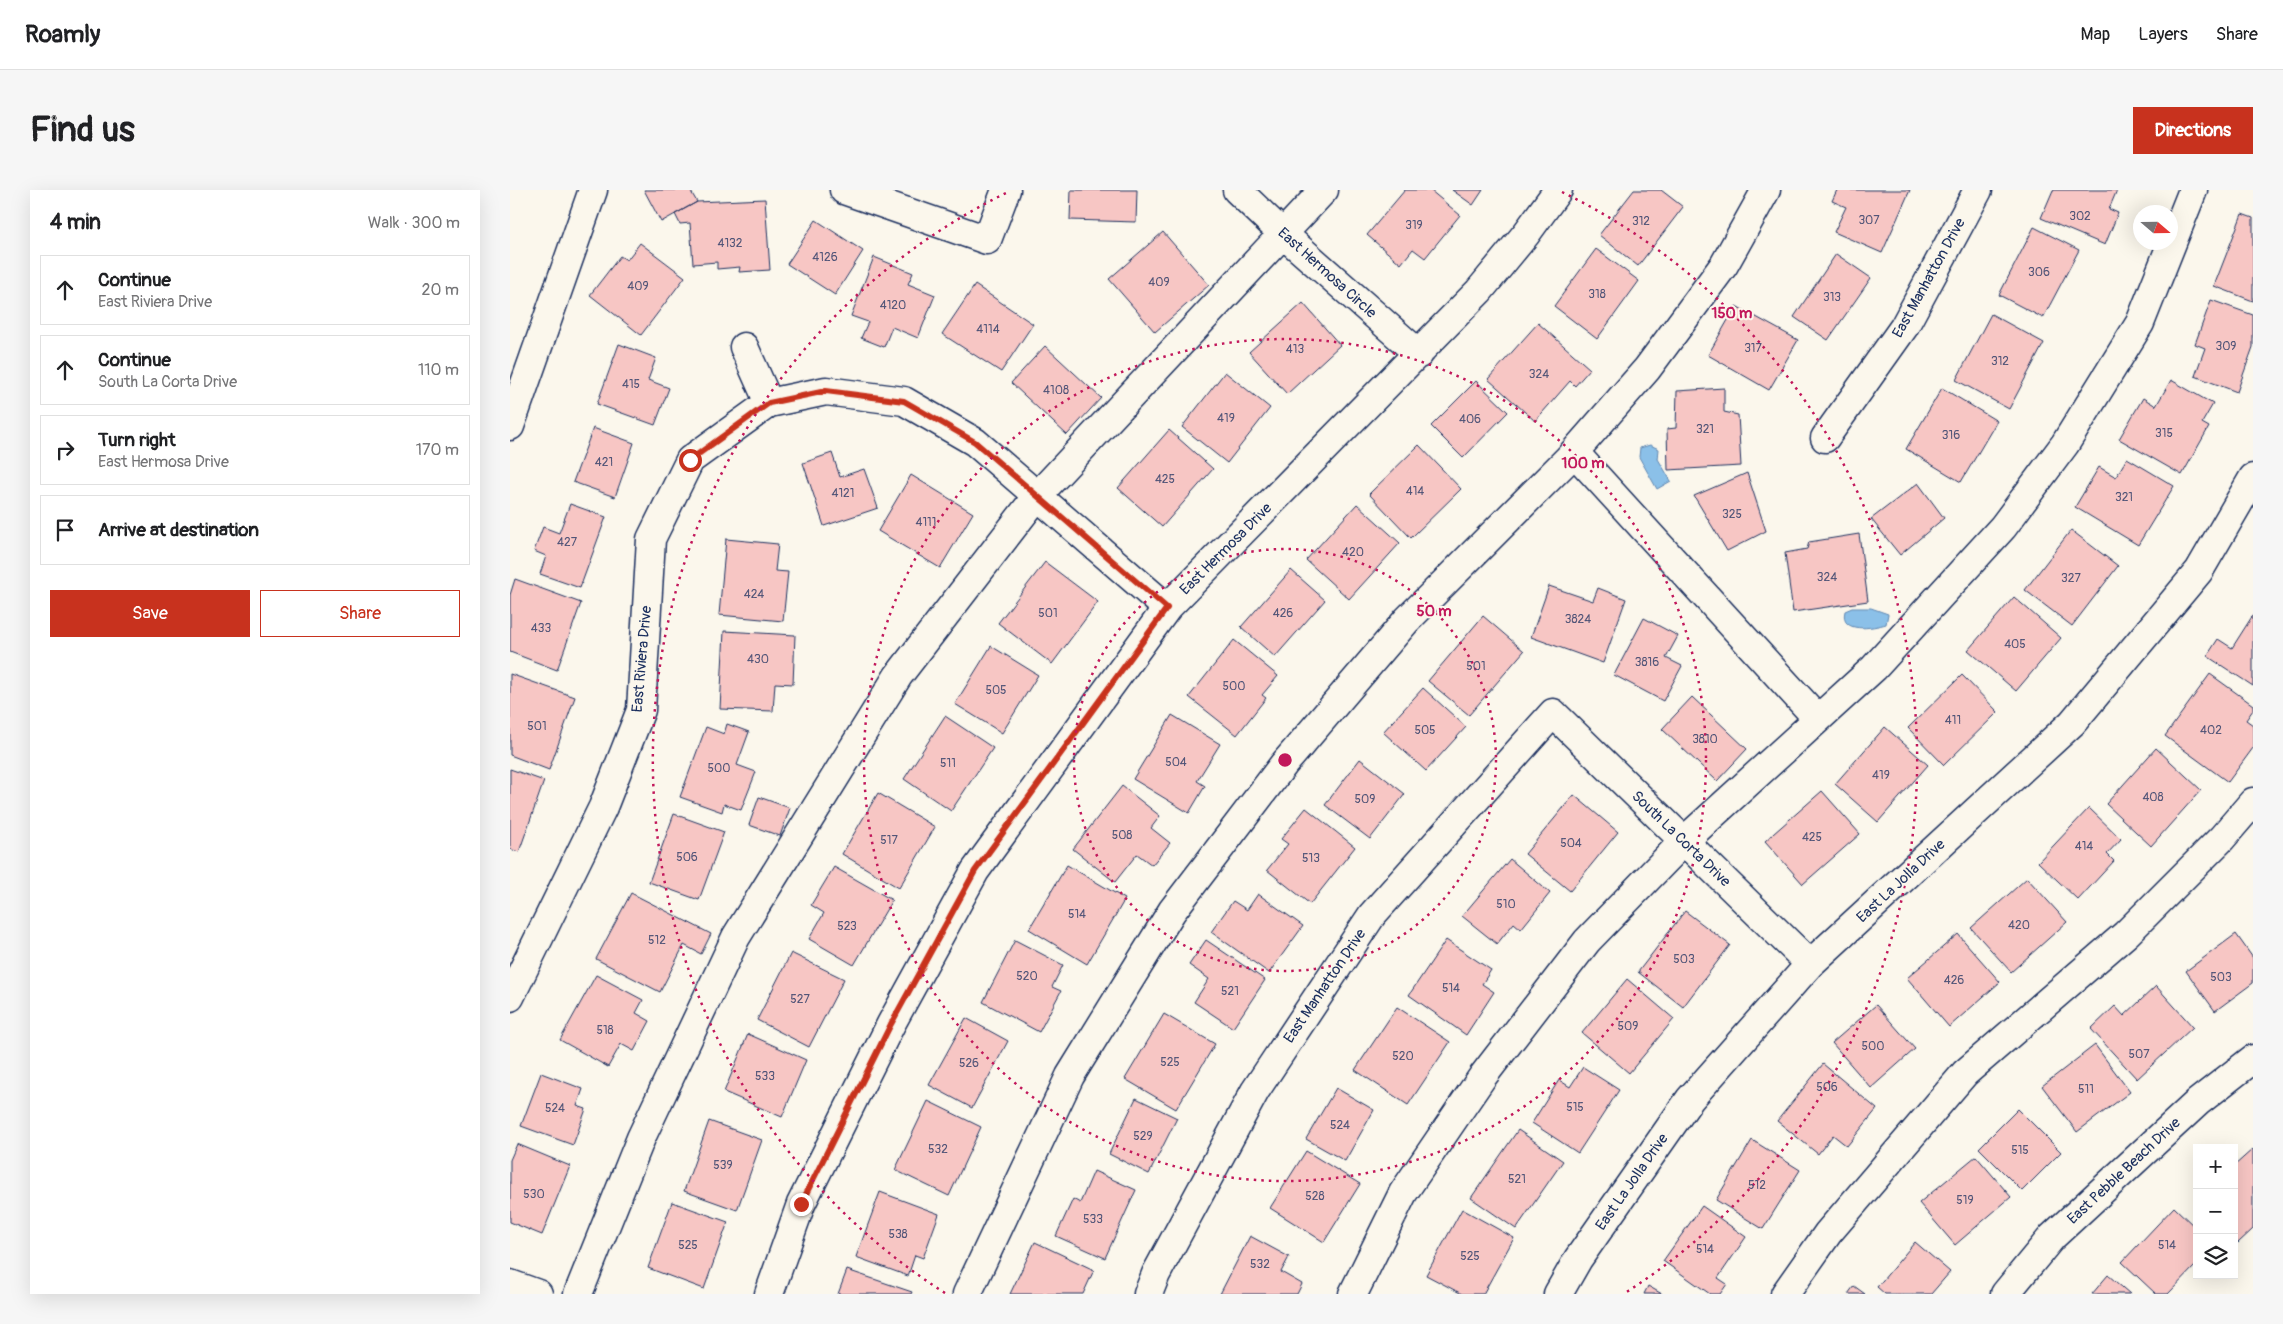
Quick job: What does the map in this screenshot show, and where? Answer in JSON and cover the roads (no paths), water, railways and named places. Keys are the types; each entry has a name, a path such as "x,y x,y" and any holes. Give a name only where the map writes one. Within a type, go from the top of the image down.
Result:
{"street":[{"path":"510,426 594,190"},
{"path":"844,190 987,240 1006,190"},
{"name":"East Hermosa Circle","path":"1237,190 1283,234 1419,354"},
{"path":"578,1294 641,1138 736,937 898,676 1037,496 1324,190"},
{"name":"East Hermosa Drive","path":"769,1294 801,1204 891,1024 975,871 1167,608 1479,292 1526,234 1558,190"},
{"path":"967,1294 1070,1076 1172,911 1284,764 1407,620 1574,452 1647,369 1724,265 1766,190"},
{"name":"East Manhatton Drive","path":"1825,438 1904,326 1978,190"},
{"path":"1353,1294 1403,1193 1483,1076 1587,942 1684,842 1874,668 1996,534 2065,444 2140,323 2193,190"},
{"path":"744,347 769,403 826,391 904,401 975,442 1167,608"},
{"name":"East Riviera Drive","path":"510,997 603,807 641,710 651,539 690,460 769,403"},
{"path":"1574,452 1818,719"},
{"name":"East La Jolla Drive","path":"1558,1294 1578,1259 1690,1099 1810,964 2072,723 2199,571 2253,478"},
{"name":"East Manhatton Drive","path":"1148,1294 1156,1274 1255,1091 1372,916 1553,713"},
{"name":"South La Corta Drive","path":"1553,713 1810,964"},
{"path":"1785,1294 1828,1233 1965,1073 2126,934 2222,838 2253,802"},
{"name":"East Pebble Beach Drive","path":"2005,1294 2052,1237 2198,1102 2253,1059"},
{"path":"510,1284 538,1294"}],"water":[{"path":"1650,445 1659,449 1658,459 1671,481 1657,489 1639,457 1640,448"},
{"path":"1852,608 1871,608 1888,614 1886,624 1866,628 1852,626 1847,623 1845,611"}]}
